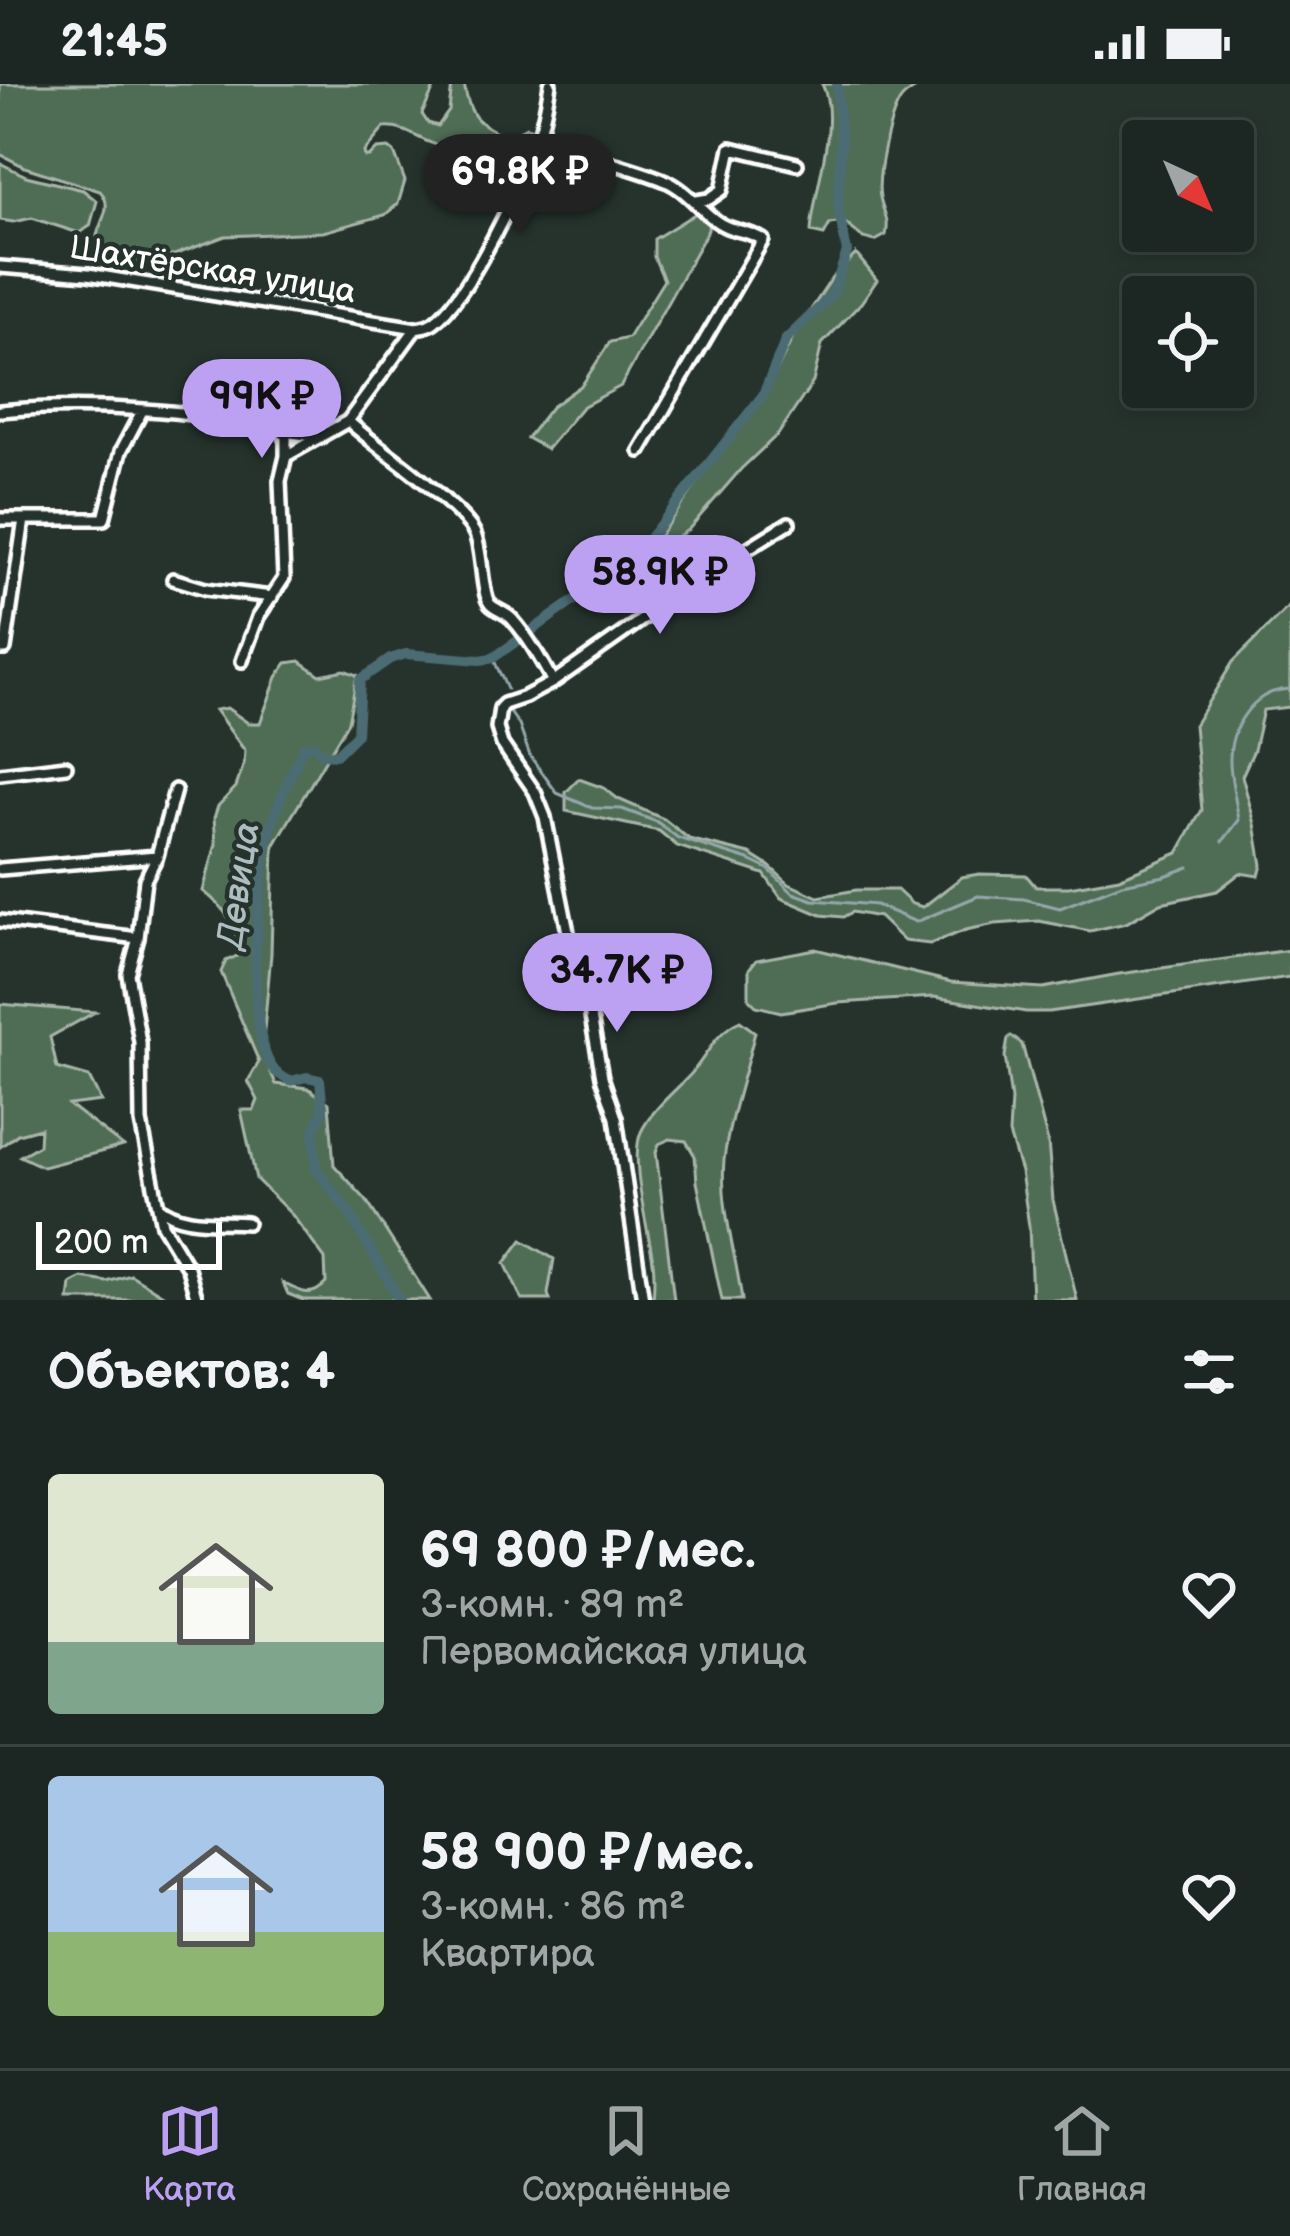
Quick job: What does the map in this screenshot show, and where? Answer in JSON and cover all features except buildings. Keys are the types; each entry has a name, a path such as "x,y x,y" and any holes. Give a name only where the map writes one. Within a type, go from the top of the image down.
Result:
{"street":[{"path":"286,456 348,421 416,328 439,318 475,268 503,219 538,139 550,84"},
{"path":"538,139 669,182 723,226 763,240 640,451"},
{"path":"696,201 722,190 731,148 797,164"},
{"name":"Шахтёрская улица","path":"0,267 88,274 416,328"},
{"path":"0,411 142,410 320,436"},
{"path":"0,519 104,519 121,451 142,410"},
{"path":"348,421 421,476 467,521 482,556 487,600 514,621 554,682"},
{"path":"242,661 260,614 284,578 283,432"},
{"path":"0,650 4,649 24,519"},
{"path":"643,1300 616,1118 602,1077 545,817 533,789 502,744 497,719 504,704 554,682 716,568 789,524"},
{"path":"172,579 206,589 272,597"},
{"path":"253,596 260,614"},
{"path":"0,774 66,766"},
{"path":"176,790 146,880 128,974 140,1042 141,1121 162,1225 188,1268 197,1300"},
{"path":"0,869 157,856"},
{"path":"0,921 137,938"},
{"path":"158,1206 175,1217 248,1223"}],"green space":[{"path":"0,84 436,84 422,114 438,126 449,111 452,84 464,84 472,112 482,123 508,137 530,128 532,137 508,193 497,202 506,163 500,156 441,146 400,129 384,128 365,157 389,148 405,181 398,204 385,215 323,232 225,236 139,266 120,263 96,243 106,210 100,191 0,154"},
{"path":"822,84 923,84 902,98 892,120 879,188 887,229 875,241 863,238 844,222 830,224 824,235 811,232 829,117"},
{"path":"0,163 26,176 83,190 97,201 90,226 79,233 32,218 0,220"},
{"path":"698,212 709,218 708,230 621,386 582,407 547,449 527,438 551,407 582,385 610,342 628,338 664,280 654,257 654,239"},
{"path":"856,254 877,280 822,344 813,382 779,433 689,529 640,563 774,376 794,335 832,278"},
{"path":"1290,605 1290,707 1263,710 1242,776 1262,865 1259,876 1240,873 1217,891 1161,903 1126,923 1090,931 1039,921 995,924 930,944 904,941 879,917 852,912 843,917 821,915 781,898 764,874 677,846 659,831 566,811 566,792 579,779 664,819 689,839 750,854 789,884 818,897 856,890 897,890 923,907 962,877 979,874 1026,875 1036,887 1119,878 1178,853 1202,810 1194,725 1233,662"},
{"path":"300,661 320,675 344,670 357,675 348,722 274,846 262,1052 276,1084 308,1088 329,1103 334,1165 366,1200 430,1300 303,1300 288,1294 283,1283 301,1291 321,1288 326,1283 325,1259 293,1216 256,1179 241,1110 254,1110 258,1100 248,1081 259,1062 221,972 226,961 237,956 234,928 203,891 216,844 214,818 218,806 236,787 245,751 215,710 227,708 248,723 260,723 277,677 287,663"},
{"path":"815,949 951,982 1043,988 1290,950 1290,977 1049,1012 934,997 781,1012 756,1006 749,999 749,969 756,960"},
{"path":"0,1004 95,1012 50,1037 57,1068 89,1077 101,1101 69,1105 123,1146 43,1167 20,1156 39,1145 40,1128 18,1134 0,1147"},
{"path":"740,1021 755,1032 730,1128 723,1177 742,1300 722,1300 695,1156 686,1141 670,1139 659,1144 656,1152 674,1300 653,1300 654,1267 638,1177 641,1132 718,1038"},
{"path":"1011,1036 1022,1044 1048,1142 1053,1200 1077,1300 1032,1300 1029,1226 1021,1172 1009,1134 1011,1100 1005,1056"},
{"path":"522,1240 554,1259 550,1300 522,1300 505,1263"},
{"path":"131,1275 171,1300 69,1300 71,1284 82,1278 107,1282"}],"waterway":[{"name":"Девица","path":"400,1300 348,1211 316,1169 314,1131 323,1111 320,1080 290,1081 275,1071 265,1052 256,951 262,877 278,805 303,747 314,745 323,754 336,755 357,734 360,680 406,654 493,658 633,559 763,395 786,339 832,295 847,252 838,207 837,84"},
{"path":"493,658 507,689"},
{"path":"1223,841 1239,820 1230,763 1239,724 1254,703 1290,689"},
{"path":"509,711 530,756 557,793 592,808 622,809 657,822 678,838 749,860 768,869 793,893 813,900 876,905 916,922 978,896 1024,899 1060,908 1122,884 1189,867"}]}
